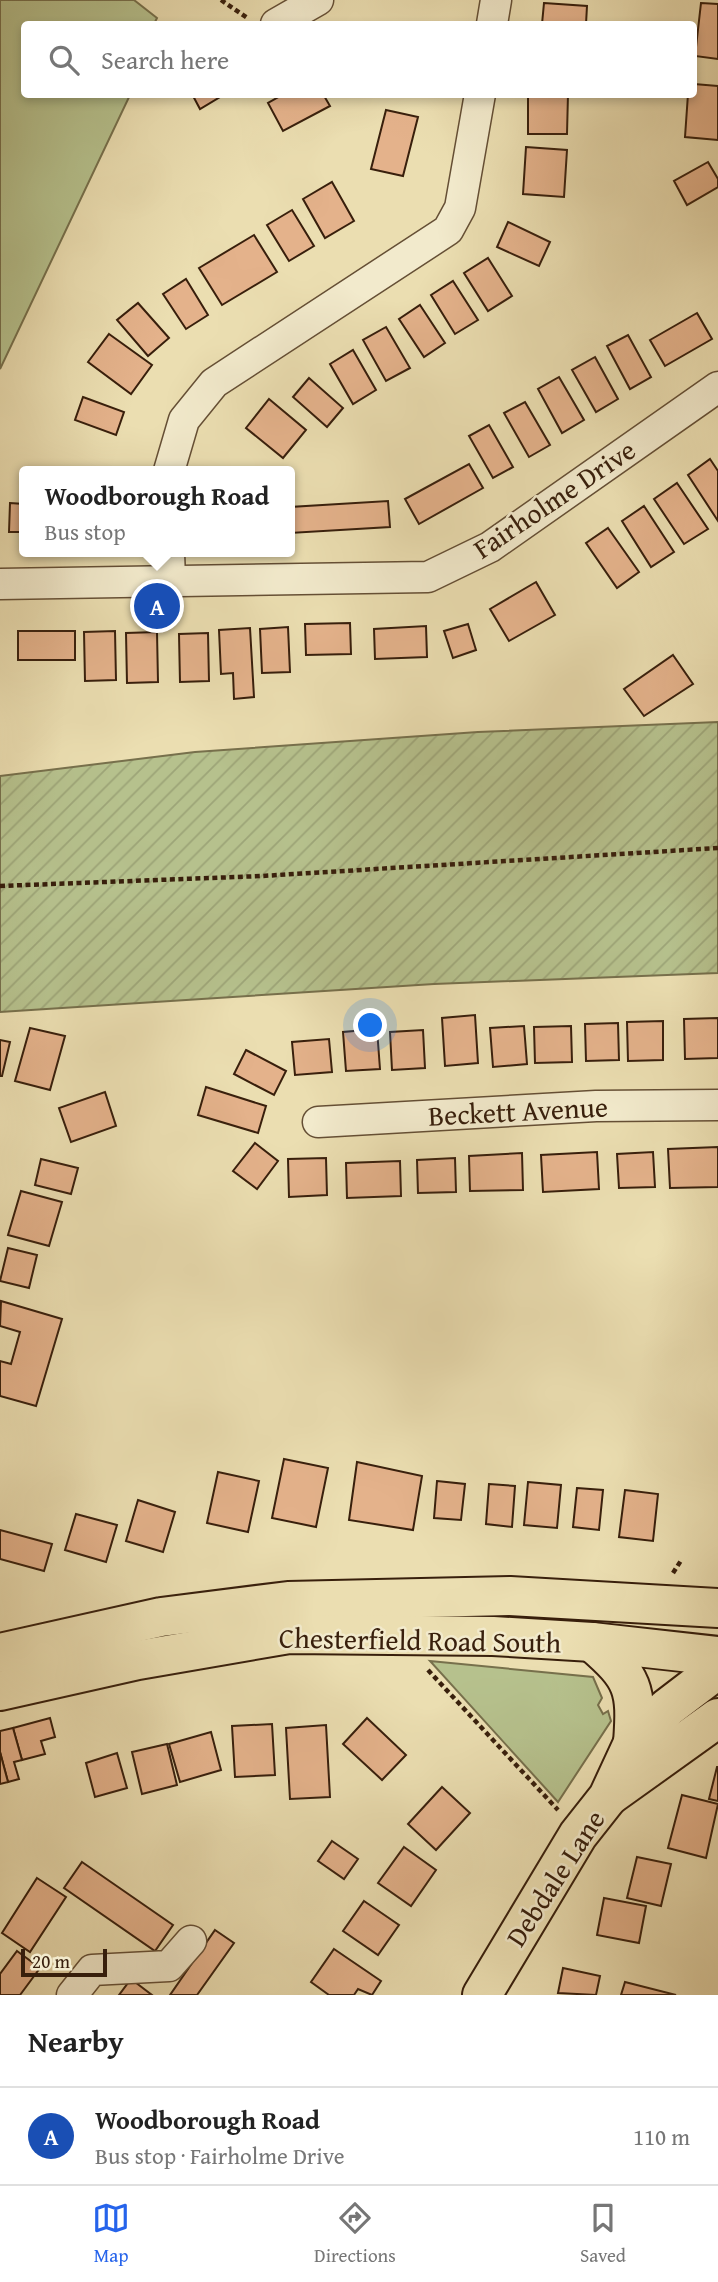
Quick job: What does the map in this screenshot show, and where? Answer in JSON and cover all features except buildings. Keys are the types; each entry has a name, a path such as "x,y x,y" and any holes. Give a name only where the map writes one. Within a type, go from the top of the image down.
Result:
{"main road":[{"name":"Chesterfield Road South","path":"0,1653 162,1617 288,1601 510,1596 718,1608"},
{"name":"Chesterfield Road South","path":"0,1691 138,1660 289,1634 493,1636 593,1642 718,1656"},
{"path":"593,1642 619,1665 635,1694 633,1743"},
{"name":"Debdale Lane","path":"482,1995 578,1835 608,1797 633,1743 667,1708 718,1669"},
{"name":"Debdale Lane","path":"608,1797 718,1718"}],"street":[{"path":"281,21 318,0"},
{"path":"492,21 496,0"},
{"path":"170,466 184,420 214,383 448,230 460,208 479,98"},
{"name":"Fairholme Drive","path":"0,584 169,566 428,577 491,547 718,387"},
{"name":"Beckett Avenue","path":"318,1122 597,1106 718,1105"},
{"path":"72,1995 92,1970 169,1966 191,1941"}],"path":[{"path":"221,0 252,21"},
{"path":"0,886 262,876 718,848"},
{"path":"421,1661 559,1811"}],"green space":[{"path":"0,0 134,0 157,18 156,21 21,21 21,98 129,98 0,369"},
{"path":"718,722 718,973 434,984 0,1012 0,776 195,752 478,732"},
{"path":"430,1661 593,1677 602,1698 598,1705 603,1714 608,1711 611,1721 558,1802"}],"place":[{"name":"Woodborough Road","path":"157,606"}]}
